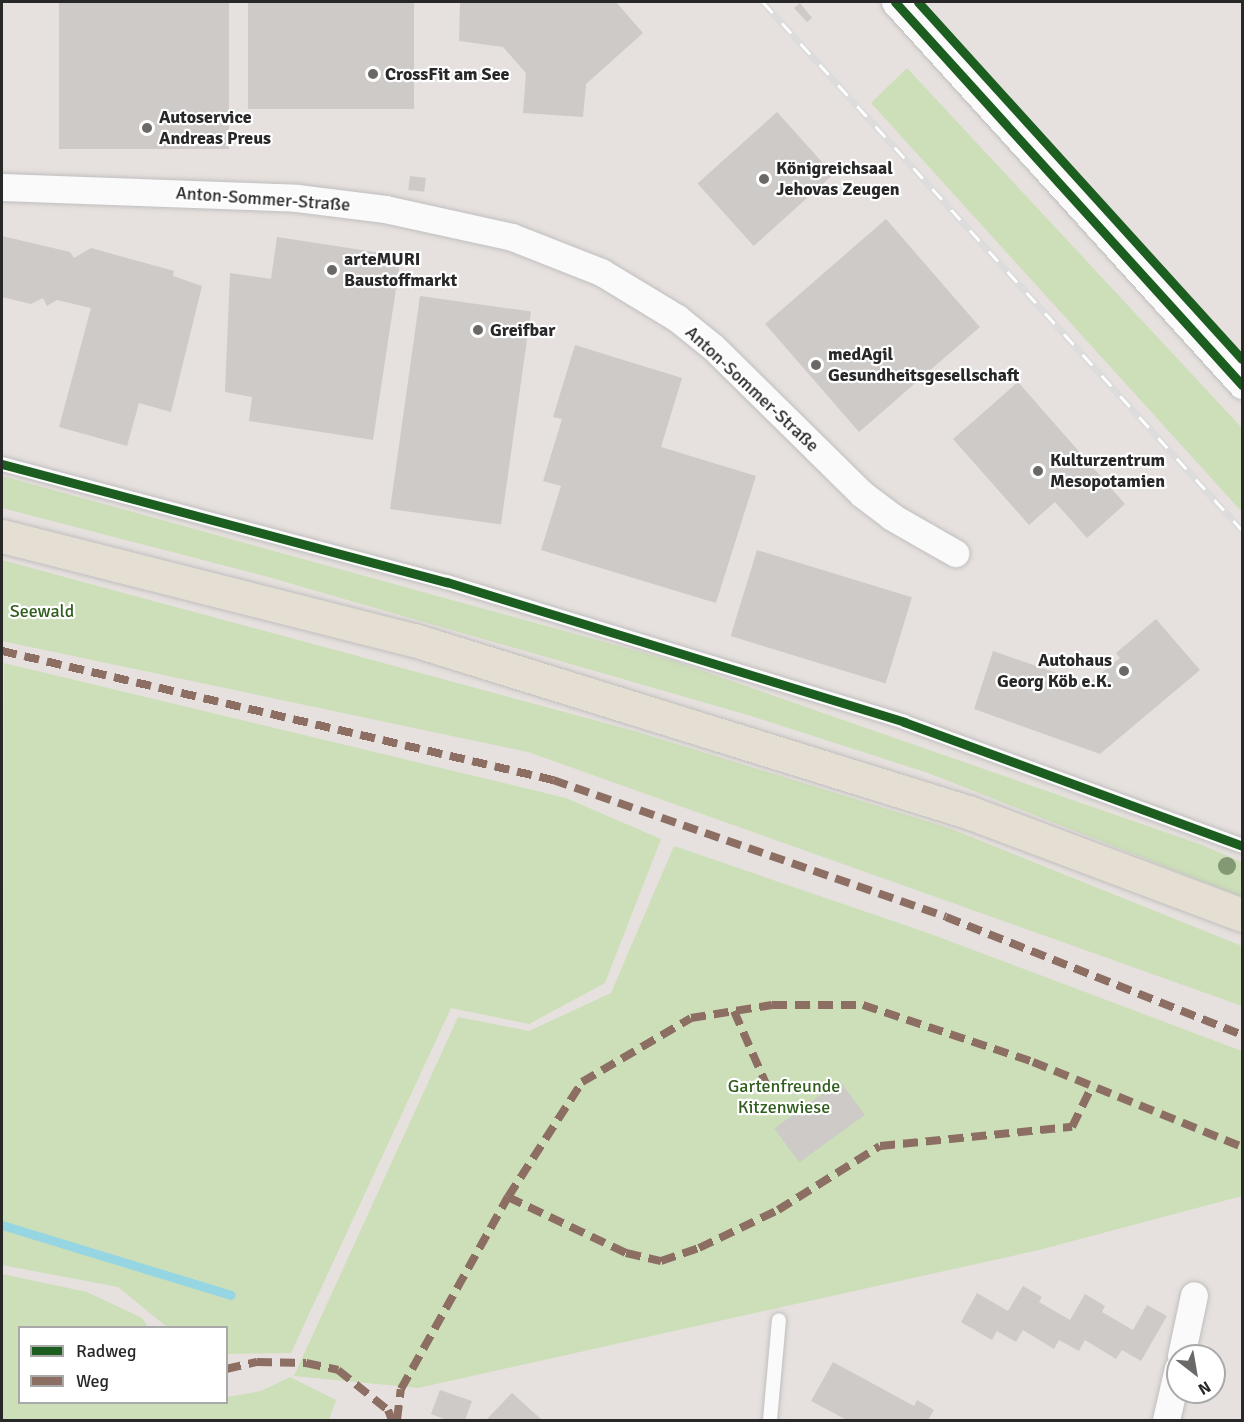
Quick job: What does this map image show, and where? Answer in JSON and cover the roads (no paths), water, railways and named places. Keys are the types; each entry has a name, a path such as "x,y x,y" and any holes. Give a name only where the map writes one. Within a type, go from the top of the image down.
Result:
{"main road":[{"path":"2,536 414,640 971,813 1242,915"}],"street":[{"path":"895,2 1242,385"},
{"name":"Anton-Sommer-Straße","path":"2,187 297,198 402,212 512,237 601,272 676,318 713,347 862,494 892,517 955,553"},
{"path":"1183,1344 1194,1295"},
{"path":"1166,1420 1170,1404"}],"lane":[{"path":"2,464 447,582 892,719 1242,846"},
{"path":"770,1420 779,1320"}],"waterway":[{"path":"2,1225 231,1295"}],"railway":[{"path":"763,2 1242,530"}],"place":[{"name":"CrossFit am See","path":"373,74"},
{"name":"Autoservice Andreas Preus","path":"147,128"},
{"name":"Königreichsaal Jehovas Zeugen","path":"764,179"},
{"name":"arteMURI Baustoffmarkt","path":"332,270"},
{"name":"Greifbar","path":"478,330"},
{"name":"medAgil Gesundheitsgesellschaft","path":"816,365"},
{"name":"Kulturzentrum Mesopotamien","path":"1038,471"},
{"name":"Autohaus Georg Köb e.K.","path":"1124,671"}],"park label":[{"name":"Seewald","path":"42,611"},
{"name":"Gartenfreunde Kitzenwiese","path":"784,1097"}]}
